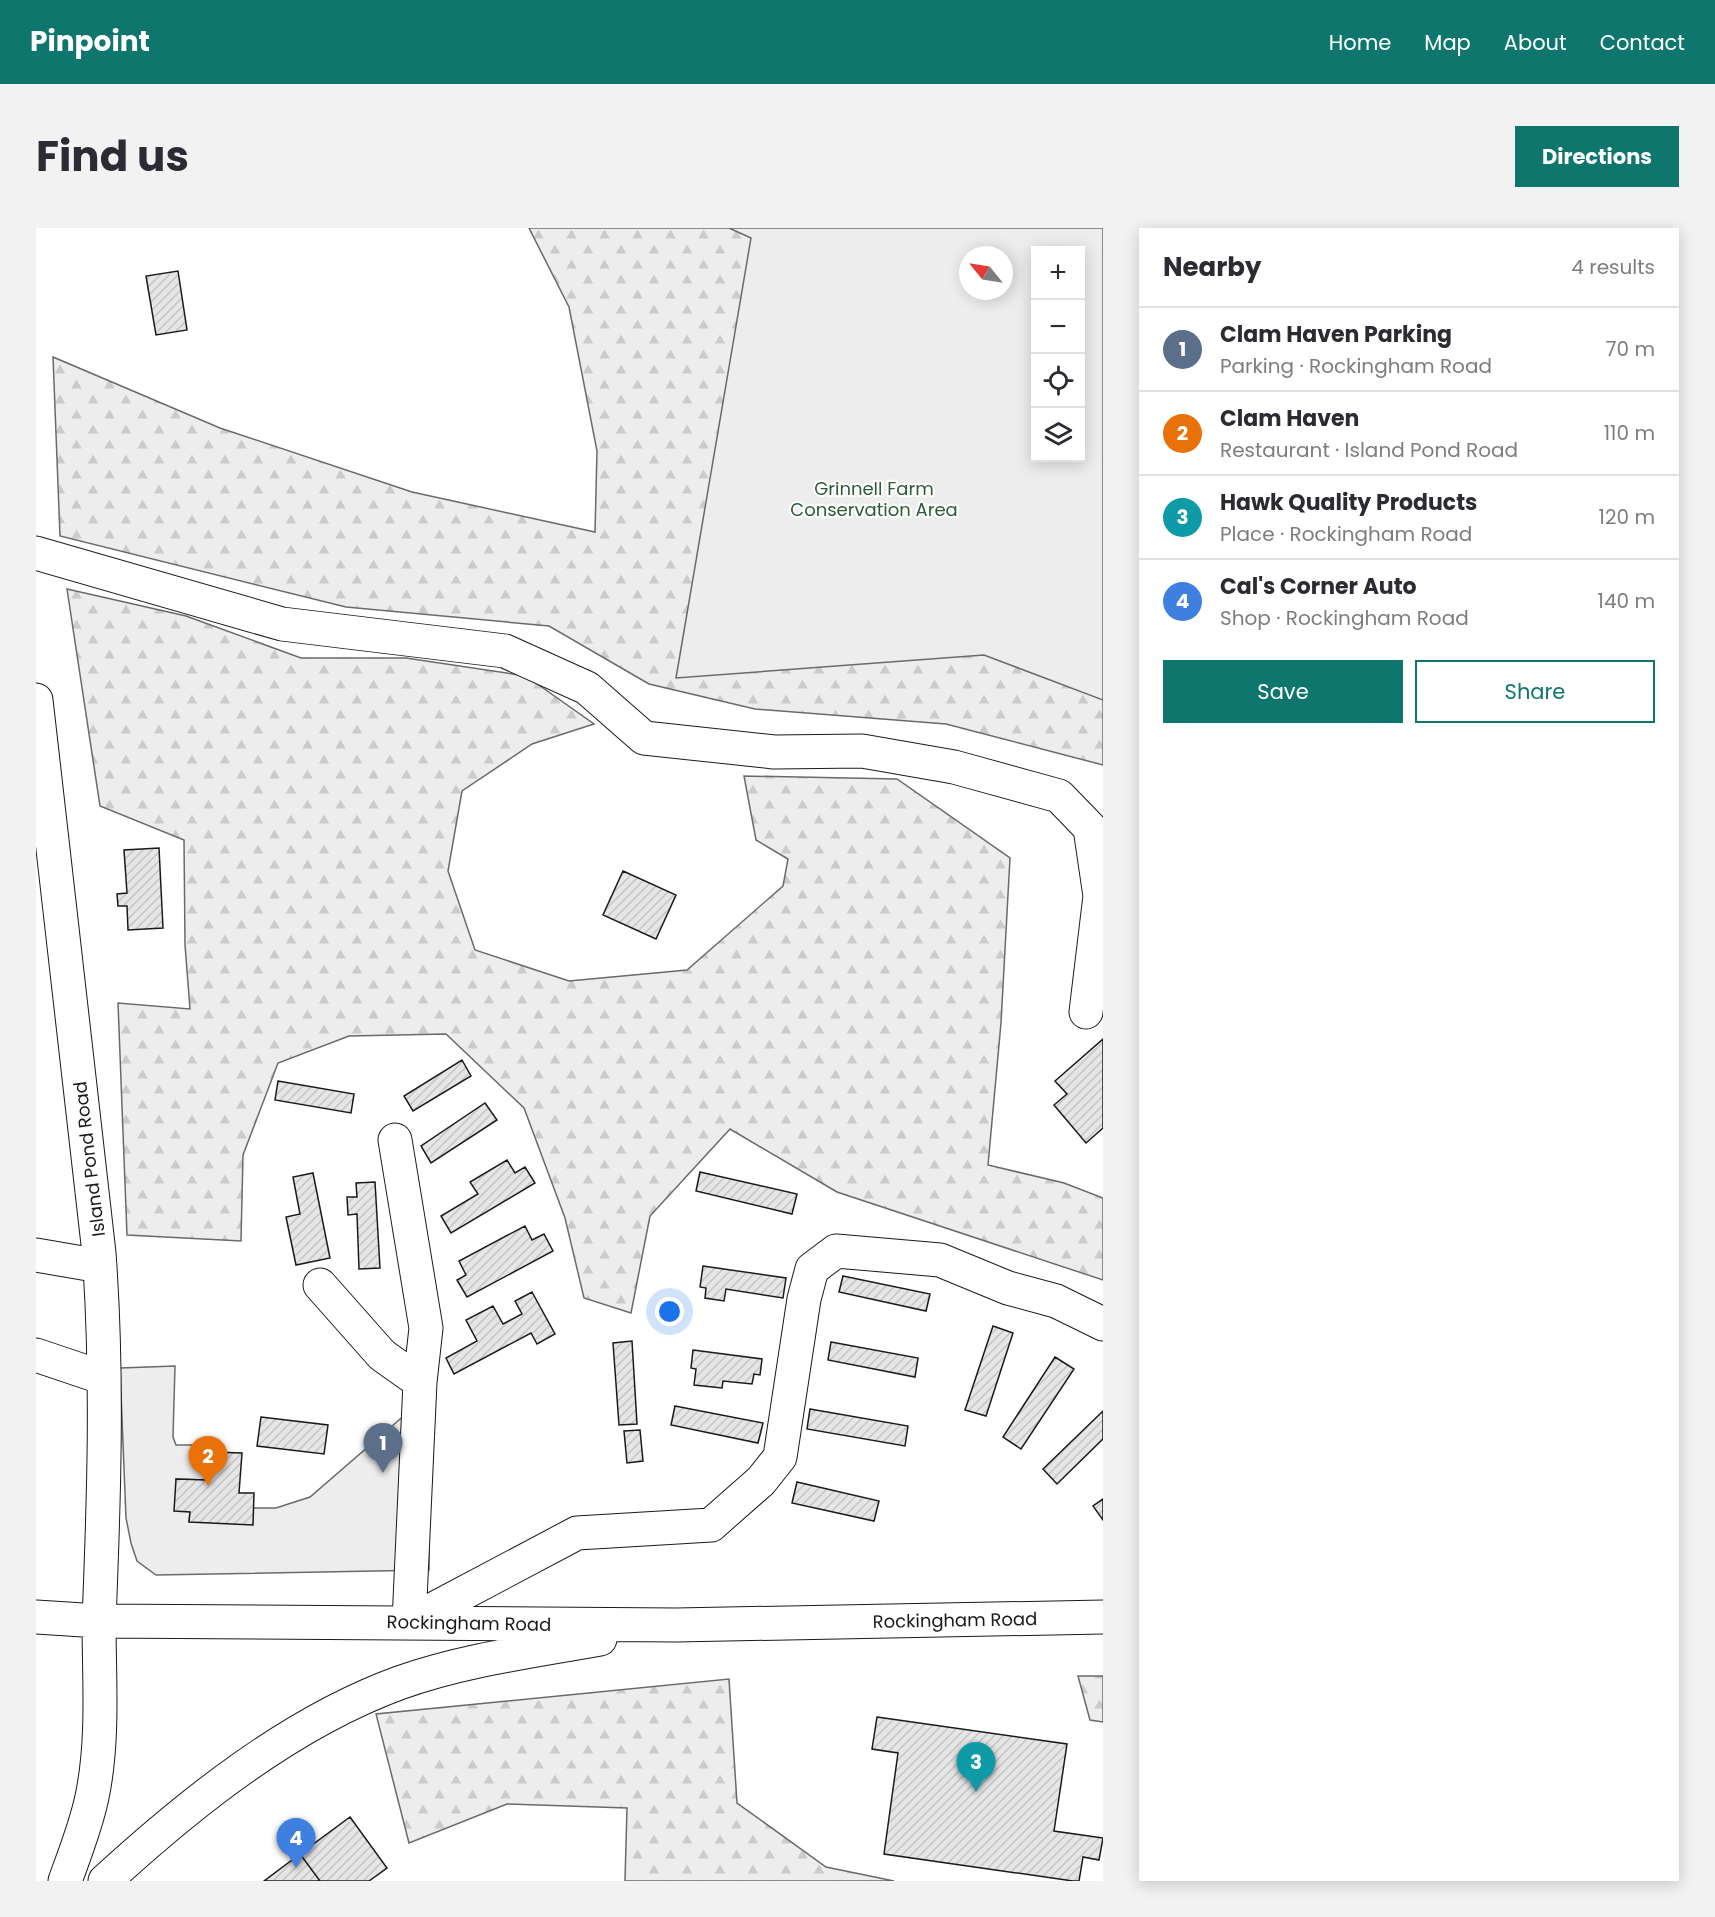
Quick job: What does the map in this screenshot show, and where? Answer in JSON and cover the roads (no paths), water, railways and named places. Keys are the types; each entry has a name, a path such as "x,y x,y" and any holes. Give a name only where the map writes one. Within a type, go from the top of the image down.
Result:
{"main road":[{"path":"36,553 282,624 505,651 587,688 644,738 774,752 862,751 954,767 1059,796 1090,828 1100,896 1086,1012"},
{"name":"Island Pond Road","path":"36,700 100,1266 104,1377 103,1524 99,1621"},
{"path":"395,1140 426,1328 420,1382 409,1622"},
{"path":"409,1622 577,1533 711,1525 760,1481 780,1457 804,1299 812,1269 836,1251 939,1260 1008,1288 1056,1301 1103,1324"},
{"path":"36,1255 100,1266"},
{"path":"320,1285 382,1355 420,1382"},
{"path":"36,1355 104,1377"},
{"name":"Rockingham Road","path":"36,1617 99,1621 676,1625 1103,1617"},
{"path":"65,1881 81,1836 95,1776 99,1719 99,1621"},
{"path":"105,1881 136,1852 228,1779 301,1731 375,1693 398,1683 454,1666 676,1625"}],"place":[{"name":"Clam Haven Parking","path":"383,1473"},
{"name":"Clam Haven","path":"208,1486"},
{"name":"Hawk Quality Products","path":"976,1792"},
{"name":"Cal's Corner Auto","path":"296,1868"}],"park label":[{"name":"Grinnell Farm Conservation Area","path":"874,498"}]}
